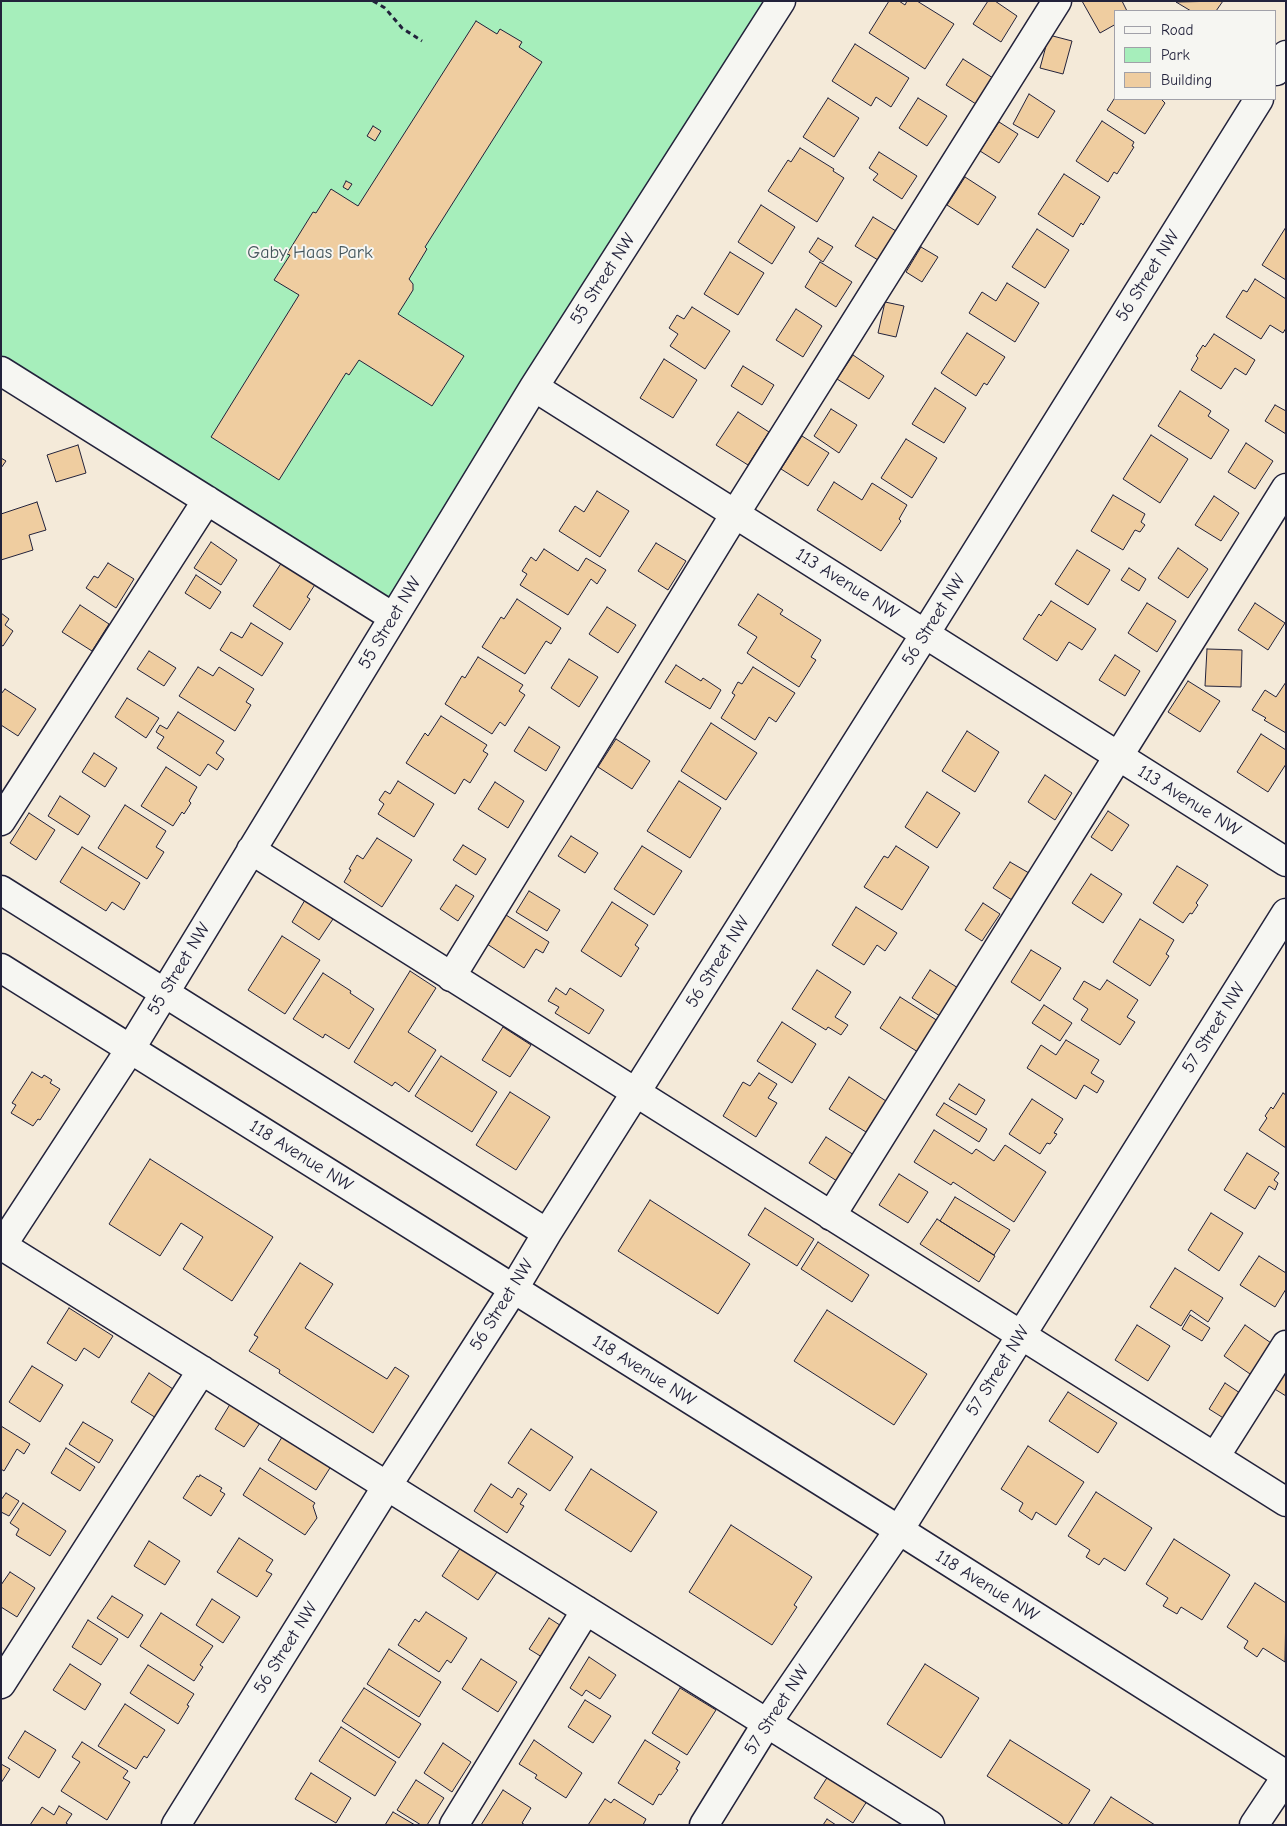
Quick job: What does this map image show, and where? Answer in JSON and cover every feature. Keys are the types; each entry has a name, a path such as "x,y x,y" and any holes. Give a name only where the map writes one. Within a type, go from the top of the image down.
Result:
{"street":[{"name":"55 Street NW","path":"2,1246 131,1048 534,387 781,1"},
{"path":"451,976 735,514 1057,1"},
{"path":"1277,70 1286,55"},
{"name":"56 Street NW","path":"176,1825 1258,100"},
{"path":"1,371 393,617"},
{"name":"113 Avenue NW","path":"534,387 1286,862"},
{"path":"831,1216 1286,488"},
{"path":"1,821 207,500"},
{"path":"251,850 1286,1502"},
{"path":"1,890 547,1233"},
{"name":"57 Street NW","path":"704,1825 767,1723 899,1530 1286,913"},
{"name":"118 Avenue NW","path":"1,968 899,1530 1286,1776"},
{"path":"2,1246 930,1825"},
{"path":"1215,1457 1286,1345"},
{"path":"1,1684 202,1370"},
{"path":"454,1825 586,1610"},
{"path":"1254,1825 1286,1776"}],"path":[{"path":"373,1 385,8 402,28 422,41"}],"green space":[{"name":"Gaby Haas Park","path":"1,1 766,1 390,598 1,356"}],"building":[{"path":"889,1 899,1 905,5 907,1 917,1 954,24 925,69 869,33"},
{"path":"988,1 995,1 1017,16 1001,42 973,24"},
{"path":"1082,1 1122,1 1126,10 1114,10 1114,25 1100,33"},
{"path":"1223,1 1217,10 1189,10 1176,2"},
{"path":"476,21 497,34 500,29 522,42 519,47 542,62 425,247 427,249 409,279 413,284 413,290 398,314 464,356 432,406 359,360 349,375 346,373 279,480 211,437 299,295 274,280 290,255 287,254 313,212 316,213 331,189 358,206"},
{"path":"1049,35 1072,41 1063,74 1040,68"},
{"path":"855,44 909,78 891,107 876,97 871,106 832,81"},
{"path":"963,59 993,78 976,104 946,85"},
{"path":"1029,94 1055,111 1038,138 1013,124"},
{"path":"828,98 859,118 834,157 803,137"},
{"path":"918,98 947,116 927,146 899,128"},
{"path":"1114,99 1162,100 1165,103 1145,134 1107,110"},
{"path":"1102,121 1134,142 1132,146 1134,147 1117,174 1114,172 1108,182 1076,161"},
{"path":"999,122 1018,134 999,163 980,151"},
{"path":"373,126 381,131 375,141 367,136"},
{"path":"800,148 834,169 833,171 844,178 817,222 768,191 788,160 791,162"},
{"path":"879,152 917,176 902,199 873,180 878,174 869,168"},
{"path":"1064,174 1100,197 1083,225 1081,223 1073,237 1038,214"},
{"path":"965,177 996,197 978,225 947,205"},
{"path":"346,181 352,184 348,190 343,187"},
{"path":"761,205 795,227 772,264 738,242"},
{"path":"873,217 896,231 878,260 855,246"},
{"path":"1286,227 1286,280 1262,265"},
{"path":"1037,229 1069,250 1045,288 1012,267"},
{"path":"818,238 833,247 823,262 809,252"},
{"path":"921,247 938,257 922,282 906,272"},
{"path":"730,252 764,273 738,315 704,294"},
{"path":"820,262 852,282 836,307 805,287"},
{"path":"1255,279 1286,299 1286,328 1283,333 1270,325 1261,339 1226,317 1243,290 1247,292"},
{"path":"1007,283 1039,303 1015,342 969,313 982,292 996,301"},
{"path":"885,302 904,306 896,337 878,333"},
{"path":"692,307 730,331 705,369 670,346 678,334 669,328 677,315 684,319"},
{"path":"796,309 822,326 803,357 776,340"},
{"path":"967,333 1005,357 987,385 984,383 976,396 941,373"},
{"path":"1214,334 1255,360 1246,375 1235,368 1221,389 1191,370 1198,358 1196,356 1203,345 1205,347"},
{"path":"853,355 884,376 869,399 837,379"},
{"path":"664,359 697,380 673,418 640,398"},
{"path":"743,366 774,385 762,405 731,386"},
{"path":"935,388 966,408 944,443 912,424"},
{"path":"1180,391 1211,411 1208,416 1229,430 1211,459 1158,426"},
{"path":"1275,405 1286,411 1286,434 1265,421"},
{"path":"831,409 857,425 839,453 814,436"},
{"path":"738,412 769,432 748,465 716,445"},
{"path":"1151,435 1188,459 1160,503 1123,479"},
{"path":"802,436 829,453 808,486 781,469"},
{"path":"906,439 937,458 912,498 881,478"},
{"path":"1246,443 1273,461 1255,489 1228,472"},
{"path":"78,445 86,473 56,482 47,455"},
{"path":"1,458 6,461 1,468"},
{"path":"834,482 862,500 872,483 907,505 899,519 901,521 881,551 817,510"},
{"path":"597,491 629,511 600,557 559,531 575,506 584,512"},
{"path":"1113,495 1145,514 1141,522 1145,525 1140,532 1135,530 1123,550 1091,531"},
{"path":"1214,496 1239,513 1221,541 1195,525"},
{"path":"37,502 46,530 29,535 33,550 1,560 1,514"},
{"path":"211,542 237,560 221,585 194,568"},
{"path":"656,543 686,561 668,590 638,571"},
{"path":"1178,548 1208,569 1188,598 1158,578"},
{"path":"544,549 578,571 586,558 606,570 597,584 591,579 568,615 520,585 527,574 522,571 531,557 536,561"},
{"path":"1077,550 1110,570 1088,605 1055,584"},
{"path":"282,562 316,583 307,597 310,599 290,630 253,606"},
{"path":"108,563 134,579 116,608 86,588 94,576 98,578"},
{"path":"1129,568 1146,579 1139,591 1121,580"},
{"path":"196,575 221,592 210,609 185,593"},
{"path":"758,594 783,610 780,614 821,640 811,657 816,660 799,687 747,653 757,637 738,625"},
{"path":"517,599 561,628 551,644 546,641 525,674 482,647 501,617 504,619"},
{"path":"1051,601 1096,629 1082,650 1069,642 1057,661 1023,639 1039,614 1041,616"},
{"path":"1147,603 1176,621 1157,652 1128,633"},
{"path":"1255,603 1285,623 1268,650 1238,630"},
{"path":"80,605 109,624 92,651 62,632"},
{"path":"607,607 636,625 618,653 589,634"},
{"path":"1,613 9,619 5,625 13,631 3,646 1,645"},
{"path":"251,623 283,643 262,676 220,650 231,632 242,638"},
{"path":"1207,649 1242,650 1241,687 1205,686"},
{"path":"149,651 176,668 164,686 137,669"},
{"path":"1115,655 1140,671 1125,696 1099,680"},
{"path":"478,657 523,685 519,691 525,695 505,726 500,722 492,734 445,704 462,676 465,678"},
{"path":"569,659 598,677 579,707 551,688"},
{"path":"676,665 701,681 703,678 721,690 710,709 665,682"},
{"path":"198,667 213,676 219,667 254,689 246,702 251,705 235,731 179,696"},
{"path":"753,667 795,693 776,722 769,717 755,740 721,718 735,695 732,693 738,682 742,684"},
{"path":"1188,681 1220,701 1200,732 1168,712"},
{"path":"1286,682 1286,733 1264,720 1266,718 1252,710 1265,690 1276,697"},
{"path":"5,689 36,709 18,736 1,725 1,694"},
{"path":"127,698 159,718 146,738 115,717"},
{"path":"178,712 224,741 216,753 224,759 217,770 208,764 200,776 157,748 164,737 156,732 160,725 167,729"},
{"path":"441,716 487,745 483,751 488,754 470,783 464,779 455,794 406,763 425,733 428,736"},
{"path":"711,723 757,753 726,800 681,771"},
{"path":"529,727 560,747 546,771 514,751"},
{"path":"967,731 999,752 975,792 942,771"},
{"path":"1261,734 1286,750 1286,764 1268,792 1237,772"},
{"path":"616,739 650,761 632,789 598,767"},
{"path":"94,753 117,768 105,787 82,772"},
{"path":"166,767 197,787 189,801 191,803 184,814 182,812 173,826 141,806"},
{"path":"1045,775 1072,793 1055,820 1028,802"},
{"path":"398,781 434,804 414,837 378,814 384,804 379,800 385,791 390,794"},
{"path":"679,781 721,808 690,858 647,831"},
{"path":"495,782 524,801 508,828 478,809"},
{"path":"927,792 960,813 937,848 905,827"},
{"path":"60,796 90,816 78,835 48,816"},
{"path":"125,805 166,831 156,847 164,852 147,879 98,848"},
{"path":"1108,811 1129,825 1112,851 1091,837"},
{"path":"29,813 55,830 36,860 10,843"},
{"path":"571,836 598,853 585,873 558,856"},
{"path":"377,838 412,860 382,907 344,882 357,855 363,859"},
{"path":"463,845 486,859 476,875 453,860"},
{"path":"642,846 682,871 654,915 614,889"},
{"path":"896,846 929,867 902,910 864,887 884,856 888,858"},
{"path":"82,847 140,883 124,910 112,902 106,911 60,882"},
{"path":"1010,862 1029,873 1012,900 993,888"},
{"path":"1177,866 1208,885 1196,903 1198,905 1183,923 1153,903"},
{"path":"1091,874 1122,894 1103,923 1072,903"},
{"path":"456,885 474,896 458,921 440,909"},
{"path":"529,891 560,910 547,931 516,912"},
{"path":"305,900 333,919 319,940 292,922"},
{"path":"612,902 648,925 635,945 639,948 621,977 581,951"},
{"path":"983,903 1000,914 982,941 965,930"},
{"path":"856,907 897,933 885,951 877,945 864,965 832,945"},
{"path":"506,915 549,942 543,953 536,949 524,968 487,944"},
{"path":"1140,919 1174,940 1166,954 1169,956 1150,986 1113,962"},
{"path":"282,936 320,960 285,1014 248,990"},
{"path":"1031,950 1061,968 1040,1001 1011,982"},
{"path":"817,970 851,992 835,1017 848,1025 841,1035 828,1027 826,1030 792,1009"},
{"path":"930,970 958,988 940,1016 912,998"},
{"path":"410,971 436,988 408,1032 436,1050 409,1092 395,1082 392,1086 354,1062"},
{"path":"323,973 374,1009 349,1049 325,1034 323,1038 293,1019"},
{"path":"1107,980 1138,1000 1127,1017 1135,1022 1120,1045 1081,1020 1088,1009 1073,999 1084,981 1100,990"},
{"path":"556,988 566,995 570,988 604,1010 589,1034 555,1013 559,1007 548,1001"},
{"path":"900,997 938,1021 918,1052 880,1028"},
{"path":"1044,1005 1072,1023 1060,1041 1032,1023"},
{"path":"782,1022 816,1044 792,1083 757,1061"},
{"path":"503,1027 531,1045 510,1077 482,1060"},
{"path":"1066,1040 1099,1060 1091,1073 1104,1081 1097,1093 1084,1085 1076,1099 1027,1068 1041,1045 1056,1055"},
{"path":"441,1056 497,1092 472,1132 415,1096"},
{"path":"32,1072 42,1078 44,1075 52,1080 50,1083 60,1089 40,1120 38,1119 33,1126 11,1113 16,1105 12,1103"},
{"path":"759,1073 777,1084 768,1098 777,1103 756,1137 723,1116 743,1082 750,1086"},
{"path":"849,1077 886,1101 866,1132 829,1109"},
{"path":"959,1084 985,1100 976,1115 949,1099"},
{"path":"510,1092 550,1117 516,1170 476,1145"},
{"path":"1283,1093 1286,1095 1286,1148 1259,1130 1267,1118 1265,1116 1271,1107 1273,1109"},
{"path":"1032,1099 1063,1119 1054,1133 1057,1134 1050,1144 1047,1143 1040,1154 1009,1134"},
{"path":"944,1103 987,1129 979,1142 936,1115"},
{"path":"934,1130 972,1154 976,1149 994,1161 1005,1145 1046,1172 1014,1222 953,1182 951,1185 914,1162"},
{"path":"826,1137 854,1155 837,1181 809,1163"},
{"path":"1247,1153 1279,1173 1274,1180 1278,1183 1275,1190 1269,1186 1255,1209 1224,1190"},
{"path":"150,1159 273,1237 232,1301 183,1269 203,1237 181,1223 160,1256 109,1224"},
{"path":"899,1174 928,1192 908,1223 879,1205"},
{"path":"955,1197 1010,1230 994,1255 940,1221"},
{"path":"650,1200 750,1264 718,1314 618,1251"},
{"path":"765,1208 814,1239 797,1266 748,1235"},
{"path":"1211,1213 1243,1233 1219,1271 1188,1250"},
{"path":"937,1219 995,1256 979,1282 920,1244"},
{"path":"818,1242 869,1275 852,1302 801,1269"},
{"path":"1259,1256 1286,1273 1286,1289 1275,1307 1240,1285"},
{"path":"300,1263 333,1284 305,1328 387,1379 395,1367 409,1376 373,1433 279,1373 280,1370 249,1351 258,1337 254,1335"},
{"path":"1175,1268 1223,1298 1208,1322 1191,1310 1181,1326 1150,1307"},
{"path":"69,1308 113,1336 99,1358 84,1348 76,1361 47,1343"},
{"path":"827,1310 927,1374 894,1425 794,1361"},
{"path":"1190,1315 1210,1328 1202,1341 1182,1329"},
{"path":"1137,1325 1170,1346 1148,1381 1115,1360"},
{"path":"1245,1325 1274,1345 1253,1376 1224,1356"},
{"path":"32,1366 63,1385 40,1422 9,1402"},
{"path":"1286,1368 1286,1396 1273,1388"},
{"path":"149,1373 182,1395 164,1423 131,1402"},
{"path":"1225,1383 1240,1393 1225,1419 1209,1409"},
{"path":"1068,1392 1117,1423 1098,1453 1049,1421"},
{"path":"232,1401 262,1420 244,1447 215,1429"},
{"path":"83,1422 113,1440 99,1463 69,1444"},
{"path":"1,1426 30,1444 24,1454 17,1449 4,1471 1,1469"},
{"path":"287,1429 335,1460 316,1490 268,1460"},
{"path":"531,1429 573,1457 550,1491 508,1463"},
{"path":"1028,1446 1084,1482 1056,1525 1036,1512 1032,1520 1019,1511 1023,1503 1001,1489"},
{"path":"66,1448 95,1467 80,1491 51,1473"},
{"path":"260,1468 315,1503 313,1506 317,1518 305,1535 243,1495"},
{"path":"591,1469 657,1512 631,1552 565,1510"},
{"path":"200,1475 222,1488 220,1491 225,1494 211,1516 183,1498 197,1476 199,1477"},
{"path":"491,1484 512,1498 518,1488 527,1494 520,1504 524,1506 507,1533 474,1511"},
{"path":"1096,1492 1152,1528 1125,1571 1104,1558 1099,1565 1086,1557 1090,1550 1068,1536"},
{"path":"6,1493 19,1501 9,1516 1,1512 1,1500"},
{"path":"23,1503 66,1531 50,1556 16,1535 19,1529 10,1523"},
{"path":"731,1525 812,1577 794,1605 797,1607 772,1645 689,1592"},
{"path":"239,1538 273,1560 266,1571 272,1574 257,1597 217,1572"},
{"path":"1174,1539 1230,1575 1202,1620 1181,1607 1177,1614 1163,1606 1168,1598 1146,1584"},
{"path":"149,1541 180,1561 165,1585 134,1566"},
{"path":"463,1544 499,1569 478,1600 442,1576"},
{"path":"10,1572 35,1588 17,1617 1,1607 1,1585"},
{"path":"1255,1583 1286,1603 1285,1662 1263,1648 1257,1657 1244,1648 1248,1641 1227,1627"},
{"path":"112,1596 143,1615 128,1638 97,1618"},
{"path":"212,1599 240,1617 223,1643 196,1625"},
{"path":"426,1612 467,1638 451,1663 447,1660 439,1672 398,1645 415,1619 419,1622"},
{"path":"161,1613 213,1646 200,1665 203,1667 194,1681 140,1646"},
{"path":"549,1618 569,1631 550,1662 529,1649"},
{"path":"88,1620 118,1639 101,1665 72,1647"},
{"path":"389,1649 441,1682 419,1717 367,1684"},
{"path":"589,1657 616,1675 600,1699 586,1690 582,1696 570,1688"},
{"path":"481,1659 517,1682 498,1712 462,1689"},
{"path":"70,1664 101,1684 85,1710 53,1690"},
{"path":"925,1664 979,1698 941,1758 887,1724"},
{"path":"148,1665 194,1694 178,1724 130,1693"},
{"path":"364,1688 421,1724 399,1758 342,1721"},
{"path":"680,1688 716,1710 687,1755 652,1733"},
{"path":"585,1700 611,1716 593,1743 568,1727"},
{"path":"125,1704 165,1730 147,1758 144,1756 136,1769 98,1746"},
{"path":"341,1727 396,1762 375,1796 319,1761"},
{"path":"25,1731 56,1750 39,1778 8,1758"},
{"path":"534,1740 582,1773 566,1798 535,1778 537,1775 519,1764"},
{"path":"645,1740 680,1762 676,1769 678,1770 661,1795 659,1794 653,1805 618,1783"},
{"path":"1010,1740 1090,1790 1068,1825 1064,1825 987,1776"},
{"path":"82,1742 128,1771 123,1778 130,1782 107,1820 61,1791 80,1762 72,1757"},
{"path":"443,1743 471,1762 452,1792 424,1773"},
{"path":"1,1764 10,1769 1,1783"},
{"path":"311,1773 351,1798 336,1823 295,1799"},
{"path":"830,1773 869,1798 853,1823 814,1798"},
{"path":"416,1780 444,1798 427,1825 421,1825 397,1810"},
{"path":"503,1790 531,1808 522,1823 525,1825 481,1825"},
{"path":"1111,1797 1155,1825 1093,1825"},
{"path":"605,1799 611,1803 614,1799 646,1819 643,1825 588,1825"},
{"path":"59,1806 72,1814 66,1823 69,1825 30,1825 42,1807 54,1815"},
{"path":"393,1812 415,1825 385,1825"},
{"path":"827,1819 836,1825 823,1825"}]}
